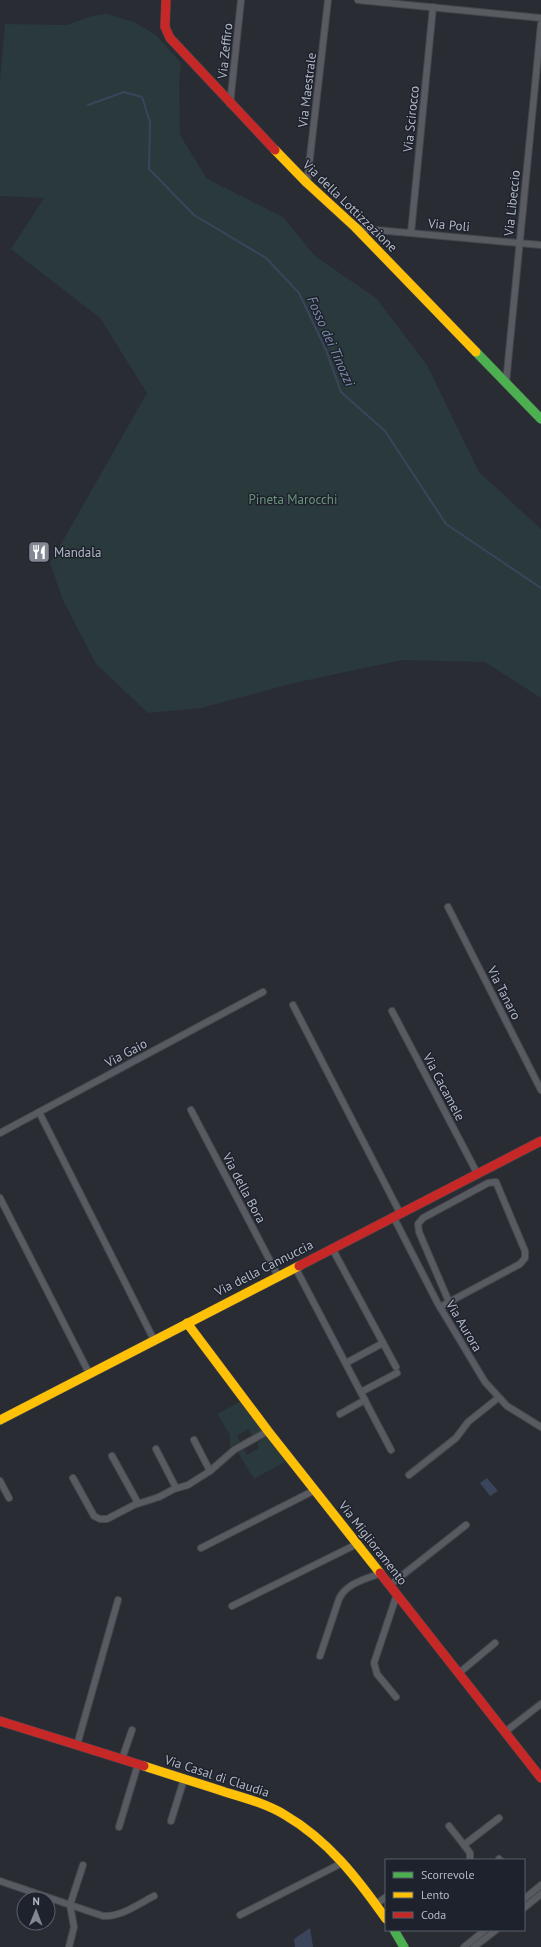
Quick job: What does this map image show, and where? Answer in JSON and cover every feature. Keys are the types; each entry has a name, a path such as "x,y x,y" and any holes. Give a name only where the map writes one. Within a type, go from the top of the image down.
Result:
{"street":[{"name":"Via della Lottizzazione","path":"166,0 165,27 168,36 230,104 307,183 355,227 541,419"},
{"name":"Via Zeffiro","path":"230,104 241,0"},
{"name":"Via Maestrale","path":"307,183 328,0"},
{"path":"358,0 541,18"},
{"name":"Via Scirocco","path":"411,233 433,8"},
{"name":"Via Libeccio","path":"506,383 541,24"},
{"name":"Via Poli","path":"355,227 541,245"},
{"name":"Via Tanaro","path":"448,907 541,1090"},
{"name":"Via Gaio","path":"0,1133 263,992"},
{"name":"Via Aurora","path":"293,1005 440,1307 480,1374 498,1398 513,1411 541,1427"},
{"name":"Via Cacamele","path":"392,1011 477,1174"},
{"name":"Via della Bora","path":"191,1110 278,1276"},
{"path":"39,1112 154,1340"},
{"name":"Via della Cannuccia","path":"0,1420 541,1140"},
{"path":"440,1307 520,1264 525,1258 525,1251 496,1182 488,1183 423,1218 418,1224 418,1232 449,1302"},
{"path":"0,1198 89,1374"},
{"path":"332,1248 396,1370 361,1392"},
{"path":"295,1267 391,1450"},
{"name":"Via Miglioramento","path":"187,1323 268,1431 541,1778"},
{"path":"346,1363 383,1343"},
{"path":"409,1475 456,1438 468,1422 498,1398"},
{"path":"340,1414 365,1400"},
{"path":"73,1478 92,1514 97,1519 107,1519 138,1503 159,1497 176,1488 188,1485 210,1471 230,1453 268,1431"},
{"path":"194,1440 210,1471"},
{"path":"156,1449 176,1488"},
{"path":"112,1456 138,1503"},
{"path":"0,1481 9,1498"},
{"path":"201,1548 315,1490"},
{"path":"390,1585 466,1525"},
{"path":"232,1606 357,1544"},
{"path":"320,1656 343,1591 352,1585 381,1573"},
{"path":"396,1697 377,1674 374,1663 397,1594"},
{"path":"77,1745 118,1600"},
{"path":"459,1673 495,1643"},
{"path":"505,1732 541,1704"},
{"name":"Via Casal di Claudia","path":"0,1721 263,1804 284,1814 309,1832 342,1863 376,1904 385,1918"},
{"path":"122,1759 132,1730"},
{"path":"119,1827 138,1764"},
{"path":"171,1821 184,1779"},
{"path":"464,1845 499,1818"},
{"path":"449,1826 470,1853 470,1859"},
{"path":"240,1915 342,1863"},
{"path":"69,1947 74,1924 70,1905 84,1865"},
{"path":"0,1881 96,1915 110,1916 124,1912 154,1896"},
{"path":"525,1896 541,1885"},
{"path":"525,1907 541,1894"},
{"path":"376,1904 385,1898"},
{"path":"395,1931 404,1947"},
{"path":"464,1947 484,1931"},
{"path":"474,1947 495,1931"}],"green space":[{"name":"Pineta Marocchi","path":"107,14 134,22 156,35 181,63 179,81 180,135 207,179 283,217 315,256 376,298 427,365 479,472 541,529 541,698 485,662 402,660 294,683 201,708 148,713 96,664 63,600 50,563 147,393 100,318 11,249 44,198 0,196 0,81 5,24 67,25 92,16"},
{"path":"240,1402 262,1431 253,1436 248,1429 237,1436 240,1442 230,1447 230,1435 217,1414"},
{"path":"267,1436 286,1461 254,1479 238,1453 244,1449 247,1455 259,1448 257,1443"}],"water":[{"path":"487,1478 498,1491 490,1496 480,1483"},
{"path":"310,1928 313,1947 295,1947 294,1939"}],"waterway":[{"name":"Fosso dei Tinozzi","path":"88,105 124,92 142,97 150,122 149,169 194,215 266,258 299,293 326,350 341,392 385,431 446,524 541,588"}],"traffic: fast":[{"path":"476,352 541,419"},
{"path":"395,1931 404,1947"}],"traffic: slow":[{"path":"275,150 307,183 355,227 476,352"},
{"path":"0,1420 299,1266"},
{"path":"187,1323 268,1431 380,1573"},
{"path":"144,1766 256,1802 285,1815 301,1825 341,1861 385,1918"}],"traffic: jam":[{"path":"166,0 165,27 170,38 275,150"},
{"path":"299,1266 541,1141"},
{"path":"380,1573 541,1778"},
{"path":"0,1721 144,1766"}],"place":[{"name":"Mandala","path":"39,552"}]}
